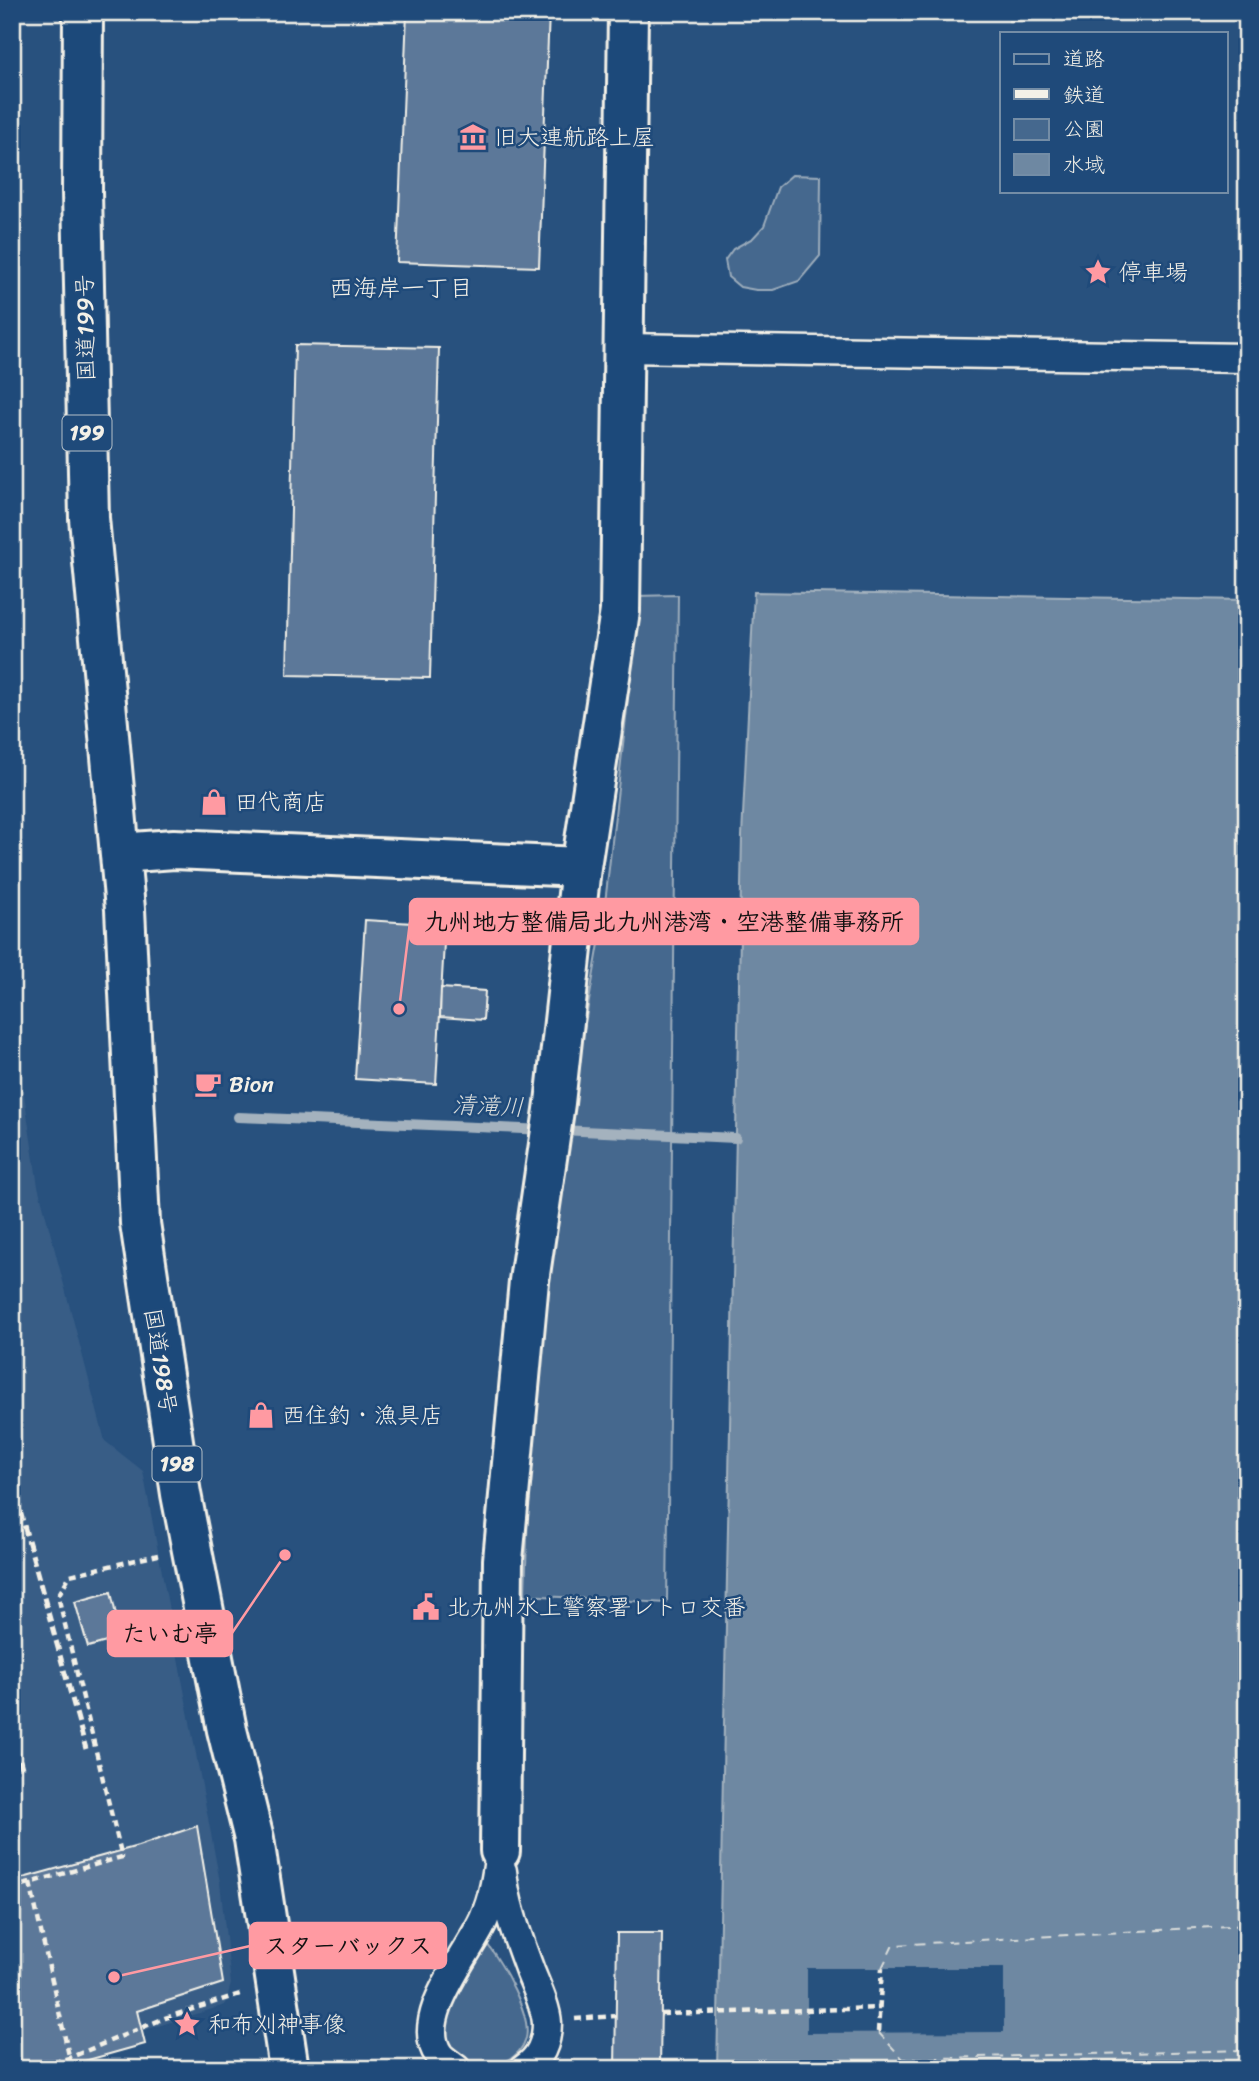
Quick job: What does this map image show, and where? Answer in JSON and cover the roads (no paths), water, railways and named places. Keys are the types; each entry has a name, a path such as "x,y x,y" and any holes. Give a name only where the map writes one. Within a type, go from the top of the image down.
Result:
{"main road":[{"name":"国道199号","path":"82,12 82,192 89,518 120,853"},
{"path":"500,1851 503,1560 529,1281 555,1103 581,867 620,611 628,12"},
{"path":"120,853 174,849 581,867"},
{"name":"国道198号","path":"120,853 140,1223 181,1494 227,1730 254,1839 289,2069"}],"street":[{"path":"623,348 1247,358"},
{"path":"500,1851 504,1889 517,1936 547,2021 543,2050 533,2063 524,2069"},
{"path":"456,2069 438,2054 431,2027 450,1978 484,1921 496,1887 500,1851"}],"water":[{"path":"754,592 1247,600 1247,2069 717,2069 742,836"}],"waterway":[{"name":"清滝川","path":"238,1117 545,1130"},
{"name":"清滝川","path":"560,1130 736,1138"}],"railway":[{"path":"12,1482 86,1749"},
{"path":"12,1731 22,1768"}],"place":[{"name":"旧大連航路上屋","path":"473,137"},
{"name":"停車場","path":"1098,272"},
{"name":"田代商店","path":"214,802"},
{"name":"九州地方整備局北九州港湾・空港整備事務所","path":"399,1009"},
{"name":"Bion","path":"208,1084"},
{"name":"西住釣・漁具店","path":"261,1415"},
{"name":"たいむ亭","path":"285,1555"},
{"name":"北九州水上警察署レトロ交番","path":"426,1607"},
{"name":"スターバックス","path":"114,1977"},
{"name":"和布刈神事像","path":"187,2024"}],"district":[{"name":"西海岸一丁目","path":"401,288"}]}
